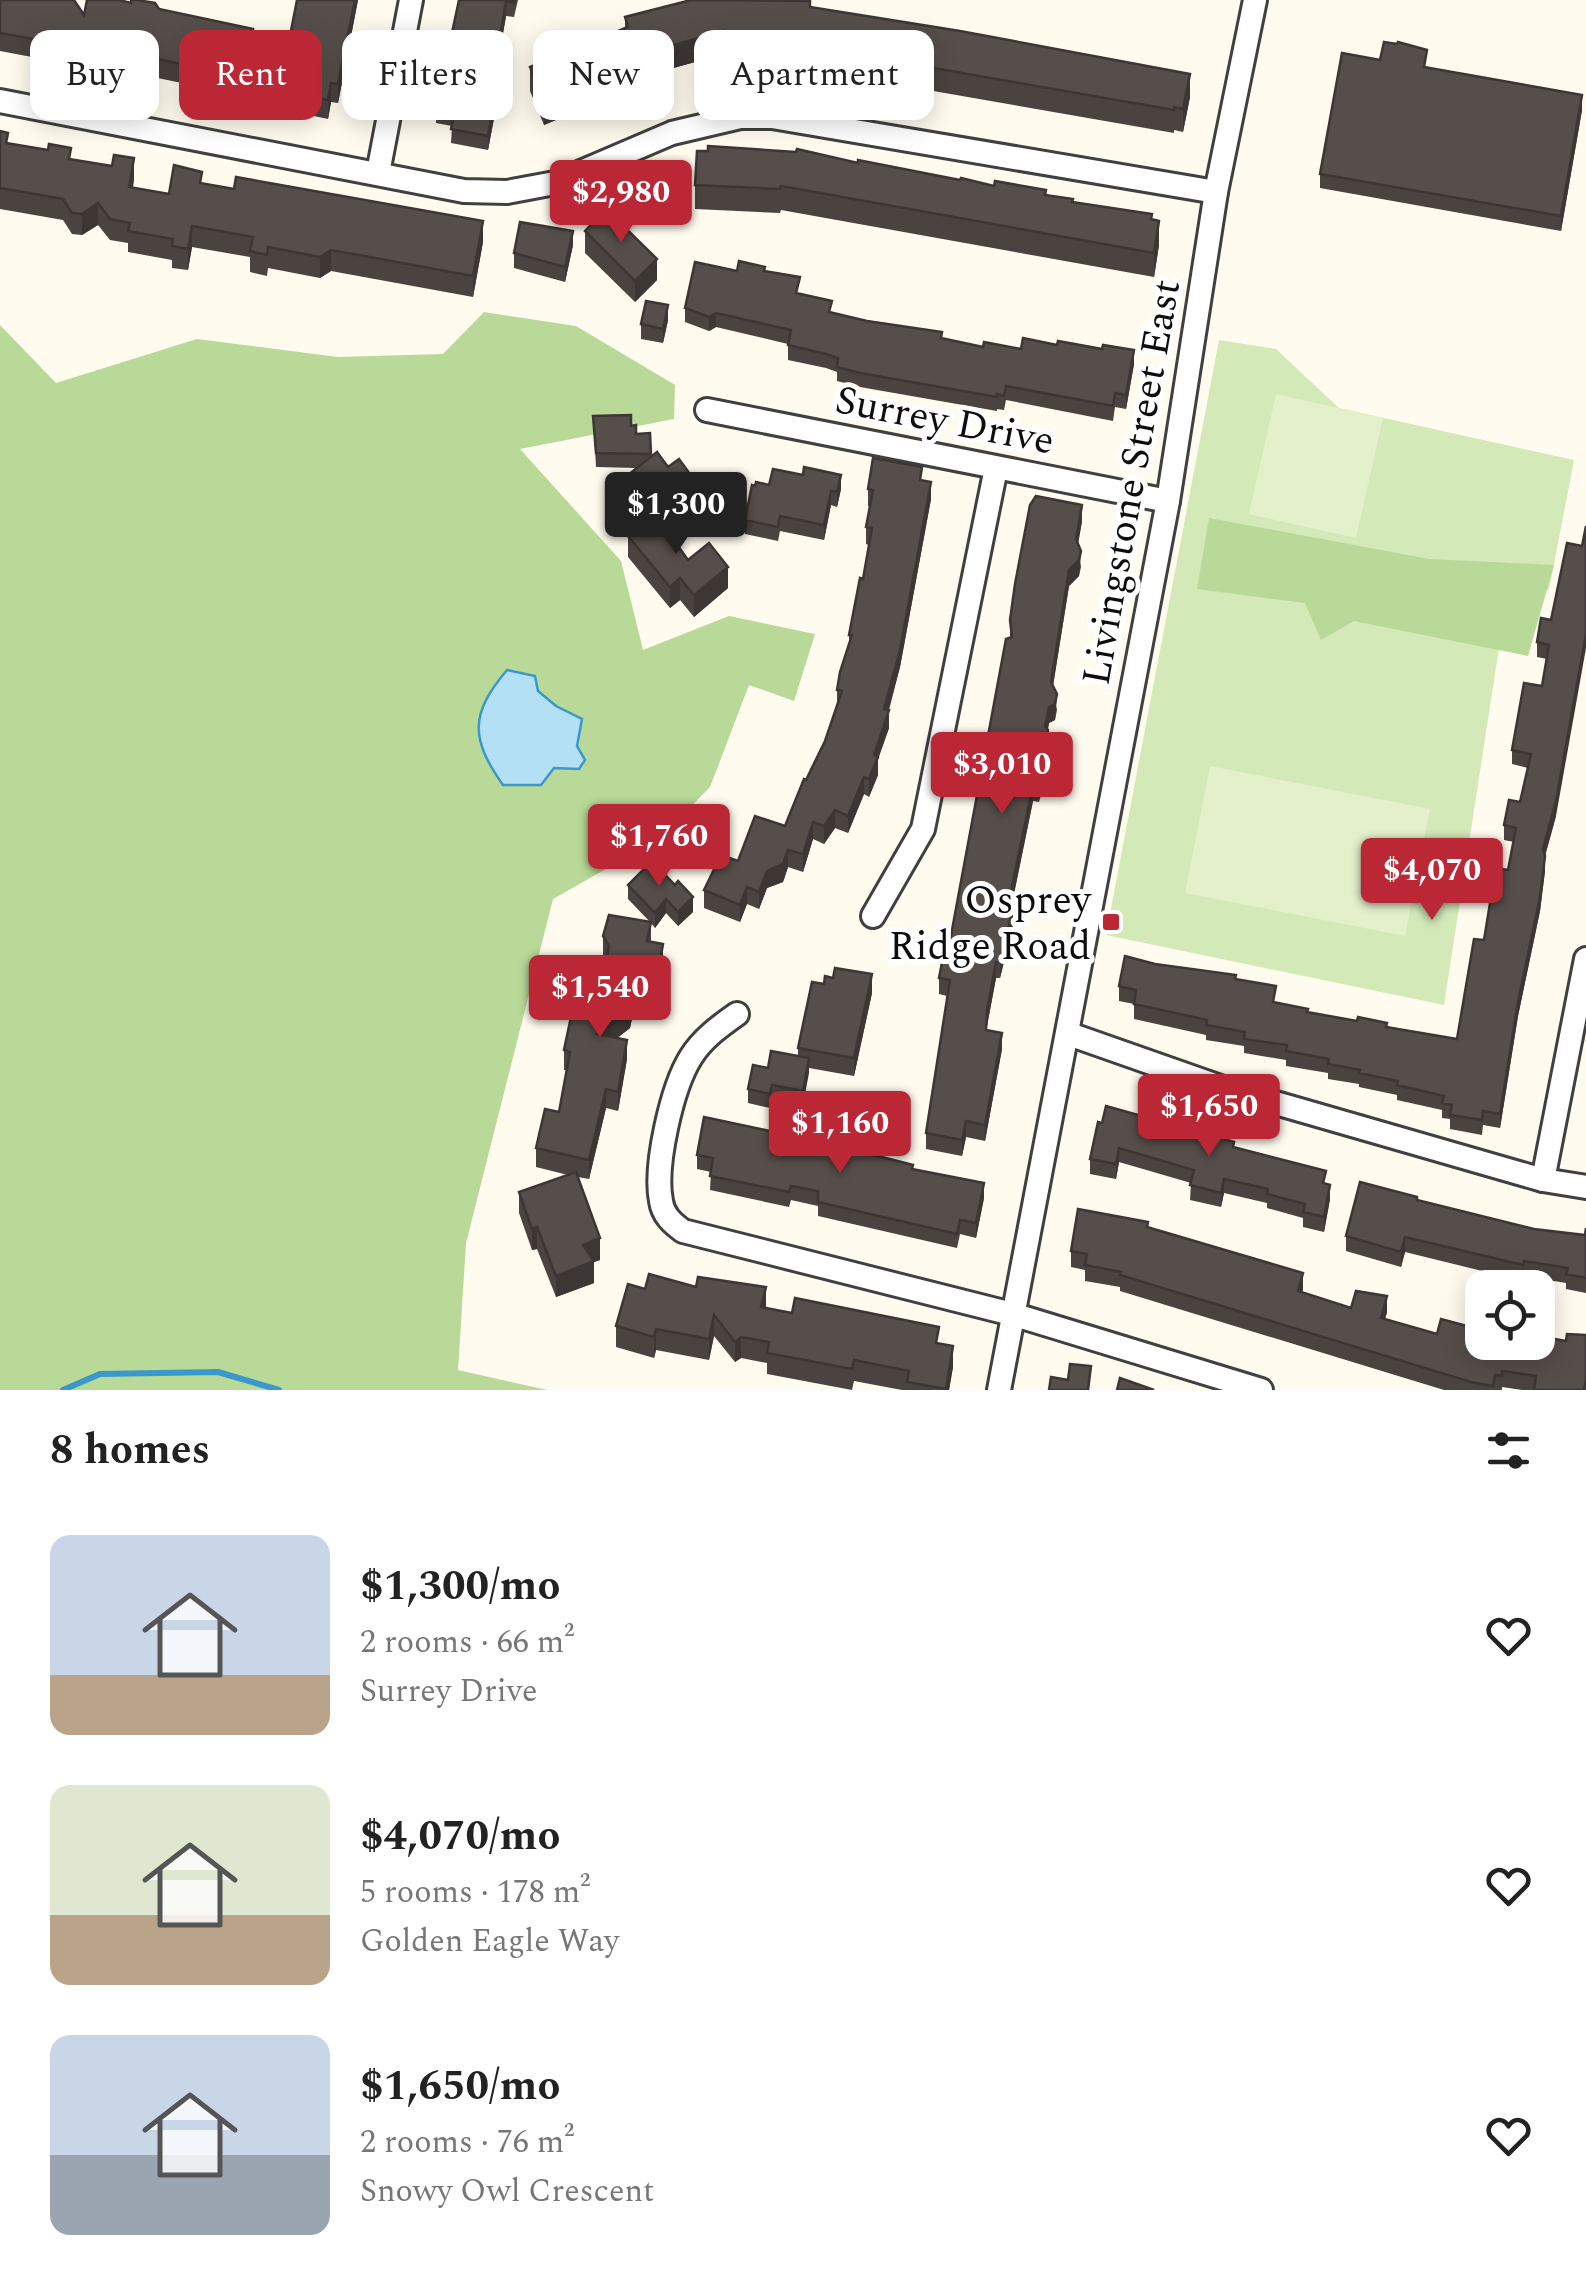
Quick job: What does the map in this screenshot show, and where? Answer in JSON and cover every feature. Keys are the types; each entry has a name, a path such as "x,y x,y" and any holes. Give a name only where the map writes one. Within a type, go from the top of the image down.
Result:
{"street":[{"path":"378,173 411,0"},
{"name":"Livingstone Street East","path":"999,1390 1168,502 1216,192 1255,0"},
{"path":"0,101 464,192 507,192 555,184 672,133 740,117 772,117 1216,192"},
{"name":"Surrey Drive","path":"707,410 1168,502"},
{"path":"874,916 922,829 996,468"},
{"path":"1543,1180 1586,959"},
{"path":"737,1014 693,1053 680,1082 660,1184 661,1204 669,1221 683,1232 1012,1314 1261,1390"},
{"path":"1069,1034 1220,1087 1543,1180 1586,1187"}],"green space":[{"path":"484,312 576,326 675,385 674,419 520,449 621,561 643,650 729,616 815,634 794,701 749,685 710,787 659,839 553,899 466,1243 458,1370 547,1390 0,1390 0,325 56,383 197,339 338,357 443,354"},
{"path":"1219,340 1276,349 1339,408 1574,460 1549,590 1509,583 1444,1005 1106,935"},
{"path":"1276,394 1383,418 1356,538 1249,514"},
{"path":"1209,518 1429,559 1554,565 1528,656 1354,621 1321,640 1305,603 1197,589"},
{"path":"1210,766 1430,809 1405,936 1185,893"}],"water":[{"path":"507,670 535,676 538,691 582,719 577,746 585,760 579,769 554,768 541,785 503,785 484,753 479,726 486,700"}],"building":[{"path":"0,0 74,0 84,15 87,0 137,0 155,3 159,9 253,29 179,30 179,63 159,59 159,30 30,30 30,38 0,33"},
{"path":"297,0 355,0 349,30 342,30 338,84 331,83 328,100 322,99 322,30 291,30"},
{"path":"459,0 515,0 506,1 501,30 453,30"},
{"path":"691,0 810,1 810,7 1190,74 1183,109 1174,110 934,68 934,30 694,30 694,39 674,45 674,30 621,30 628,27 625,17"},
{"path":"1384,42 1427,50 1424,67 1582,95 1561,216 1320,174 1342,53 1380,60"},
{"path":"453,120 491,120 488,136 451,129"},
{"path":"0,131 8,133 6,143 48,150 49,144 71,148 69,159 112,166 114,155 134,158 129,187 169,194 174,165 202,172 200,183 234,189 236,177 483,221 473,276 331,250 320,257 268,247 267,255 250,251 253,237 192,226 188,249 172,246 173,239 128,231 130,223 110,219 98,203 82,214 72,213 63,199 0,188"},
{"path":"708,146 796,152 797,149 994,186 995,181 1046,190 1045,195 1073,199 1072,202 1152,214 1151,219 1159,221 1154,253 781,186 780,189 695,185 697,151 708,151"},
{"path":"606,209 657,259 635,281 585,231"},
{"path":"520,222 573,231 565,267 514,253"},
{"path":"739,261 765,267 764,271 800,277 796,293 832,301 829,312 942,332 941,338 983,347 984,342 1021,349 1023,338 1057,345 1058,341 1134,350 1126,395 1115,393 1113,406 1006,386 1004,396 997,397 860,373 837,367 838,358 788,345 791,330 716,313 709,317 685,308 695,262 737,271"},
{"path":"646,301 668,305 663,329 641,324"},
{"path":"631,415 636,434 650,433 651,454 596,453 593,416"},
{"path":"657,452 668,467 679,459 692,477 648,511 623,479"},
{"path":"873,458 922,467 920,480 931,482 900,650 884,709 889,710 874,755 878,757 869,779 864,777 848,816 835,810 824,826 813,822 803,854 788,850 783,864 767,871 759,892 747,887 740,905 704,890 721,855 738,861 755,816 785,826 825,741 842,691 837,690 840,672 852,635 872,528 866,527 873,490 868,489"},
{"path":"804,467 841,475 837,492 831,491 824,525 780,516 778,527 745,520 752,485 769,485 773,469 803,475"},
{"path":"1036,496 1082,505 1076,539 1081,551 1079,560 1069,570 1051,682 1057,694 1045,726 1048,730 1044,755 1049,756 1045,779 1041,778 1039,786 1033,785 1010,896 1013,909 1000,962 996,962 987,1010 986,1030 1002,1033 985,1125 966,1121 962,1140 926,1133 950,980 939,978 943,957 947,957 1006,639 1012,637 1015,584 1030,505"},
{"path":"655,514 688,560 709,543 728,567 694,595 680,578 670,587 628,536"},
{"path":"1586,526 1586,634 1556,801 1543,849 1540,897 1500,1114 1483,1111 1482,1120 1450,1115 1452,1105 1442,1103 1444,1096 1328,1064 1329,1059 1286,1051 1287,1045 1244,1039 1245,1032 1206,1025 1207,1020 1134,1004 1136,990 1119,986 1125,956 1276,986 1273,1002 1308,1009 1307,1012 1357,1021 1358,1017 1387,1023 1386,1027 1457,1039 1474,939 1484,940 1492,891 1486,885 1487,875 1496,868 1508,870 1516,828 1504,825 1509,800 1520,802 1531,754 1512,750 1524,683 1542,686 1549,645 1537,642 1541,618 1551,620 1567,543 1582,546"},
{"path":"652,861 693,897 678,912 666,899 655,913 628,885"},
{"path":"609,915 651,922 647,941 663,944 649,993 634,990 630,1009 597,1034 627,1040 618,1092 606,1089 589,1160 536,1148 545,1109 559,1112 570,1052 564,1050 572,1012 595,1016 609,946 603,936"},
{"path":"835,968 872,974 854,1058 798,1048 812,982 824,984 825,976 833,978"},
{"path":"771,1051 809,1058 803,1091 772,1085 770,1094 748,1089 753,1065 768,1068"},
{"path":"1106,1106 1234,1142 1233,1147 1326,1171 1323,1183 1330,1185 1324,1217 1303,1212 1305,1204 1267,1194 1268,1189 1224,1179 1221,1193 1190,1185 1194,1170 1119,1148 1116,1164 1090,1159 1098,1122 1102,1123"},
{"path":"704,1117 807,1139 806,1145 878,1156 913,1165 912,1169 984,1183 976,1223 960,1220 957,1234 818,1202 818,1191 791,1186 789,1192 710,1176 713,1158 697,1155"},
{"path":"576,1172 600,1238 583,1245 594,1261 556,1276 537,1227 532,1229 519,1192"},
{"path":"1360,1182 1534,1229 1585,1235 1586,1228 1586,1278 1566,1274 1568,1268 1524,1261 1523,1265 1405,1237 1401,1252 1346,1236"},
{"path":"1078,1209 1148,1222 1147,1227 1303,1273 1298,1291 1351,1308 1356,1291 1387,1296 1381,1318 1437,1334 1441,1319 1465,1325 1465,1360 1555,1360 1555,1339 1566,1341 1567,1334 1586,1335 1584,1390 1534,1390 1536,1376 1502,1371 1502,1376 1495,1375 1493,1386 1471,1382 1120,1275 1121,1272 1085,1265 1087,1254 1071,1251"},
{"path":"649,1274 696,1287 698,1277 766,1287 761,1307 792,1313 795,1298 939,1327 936,1343 953,1346 946,1389 907,1382 909,1371 854,1360 852,1369 767,1353 769,1342 741,1337 735,1342 714,1315 709,1339 656,1329 654,1337 616,1326 628,1284 645,1289"},
{"path":"1070,1364 1091,1366 1088,1390 1049,1390 1051,1377 1068,1380"},
{"path":"1120,1378 1154,1390 1117,1390"}],"waterway":[{"path":"63,1390 100,1374 218,1372 279,1390"}],"place":[{"name":"Osprey Ridge Road","path":"1111,922"}]}
